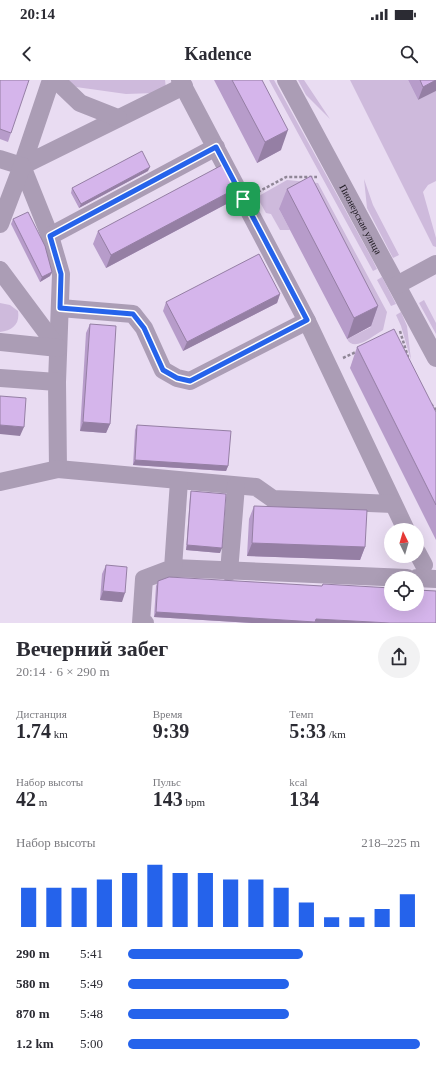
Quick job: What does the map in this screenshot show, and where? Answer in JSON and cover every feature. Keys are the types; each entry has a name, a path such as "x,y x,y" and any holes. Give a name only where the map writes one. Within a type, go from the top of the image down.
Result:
{"street":[{"path":"0,224 22,166 51,80"},
{"path":"56,80 80,104 118,118"},
{"name":"Пионерская улица","path":"286,80 436,358"},
{"path":"0,159 22,166 118,118 182,83 307,320 402,523"},
{"path":"50,236 216,147"},
{"path":"22,166 50,236 61,274 57,382 58,469"},
{"path":"397,285 436,264"},
{"path":"0,270 58,348"},
{"path":"60,308 133,314 144,328 163,370 177,378 190,381 307,320"},
{"path":"0,342 58,348"},
{"path":"0,378 57,382"},
{"path":"0,482 58,469 256,487 273,498 393,504"},
{"path":"173,568 179,481"},
{"path":"230,572 236,486"},
{"path":"419,565 436,579"},
{"path":"145,623 141,623 144,579 173,568 230,572 384,577"}],"path":[{"path":"243,199 286,177 318,177"},
{"path":"397,325 408,358"},
{"path":"428,398 436,410"}],"shaded area":[{"path":"66,80 165,80 166,88 155,93 126,94 76,87"},
{"path":"269,80 274,80 377,269 373,271"},
{"path":"298,80 304,80 330,119 306,95"},
{"path":"350,80 408,80 418,100 436,91 436,181 428,185 423,192 436,238 436,247 433,246"},
{"path":"364,179 373,205 399,255 393,258 367,208"},
{"path":"287,180 318,183 387,312 383,330 364,342 354,344 350,343 347,339 371,327 279,209 290,230 280,230 271,214 266,213 257,197"},
{"path":"382,277 396,304 391,306 377,280"},
{"path":"424,300 436,323 436,334 419,303"},
{"path":"0,303 10,305 18,311 18,319 15,326 9,330 0,332"},
{"path":"401,312 407,326 411,360 401,326 396,315"}],"building":[{"path":"0,80 29,80 11,133 0,129"},
{"path":"232,80 262,80 288,130 265,142"},
{"path":"420,80 436,80 423,87"},
{"path":"142,151 150,167 81,204 72,188"},
{"path":"224,164 237,188 111,255 98,231"},
{"path":"311,176 378,306 354,318 287,189"},
{"path":"28,212 45,246 52,272 42,277 13,219"},
{"path":"259,254 280,294 187,342 166,302"},
{"path":"90,324 116,326 110,424 83,422"},
{"path":"394,329 436,412 436,505 357,347"},
{"path":"0,396 26,398 24,427 0,425"},
{"path":"137,425 231,431 228,466 135,460"},
{"path":"191,491 226,494 222,548 187,545"},
{"path":"254,506 367,510 365,547 252,543"},
{"path":"106,565 127,567 125,593 103,591"},
{"path":"169,577 322,586 323,584 384,588 384,611 424,611 424,590 436,591 436,623 390,623 316,619 315,622 156,612 158,581"}],"route":[{"path":"216,147 243,199 307,320 190,381 177,378 163,370 144,328 133,314 60,308 61,274 50,236 216,147"}]}
